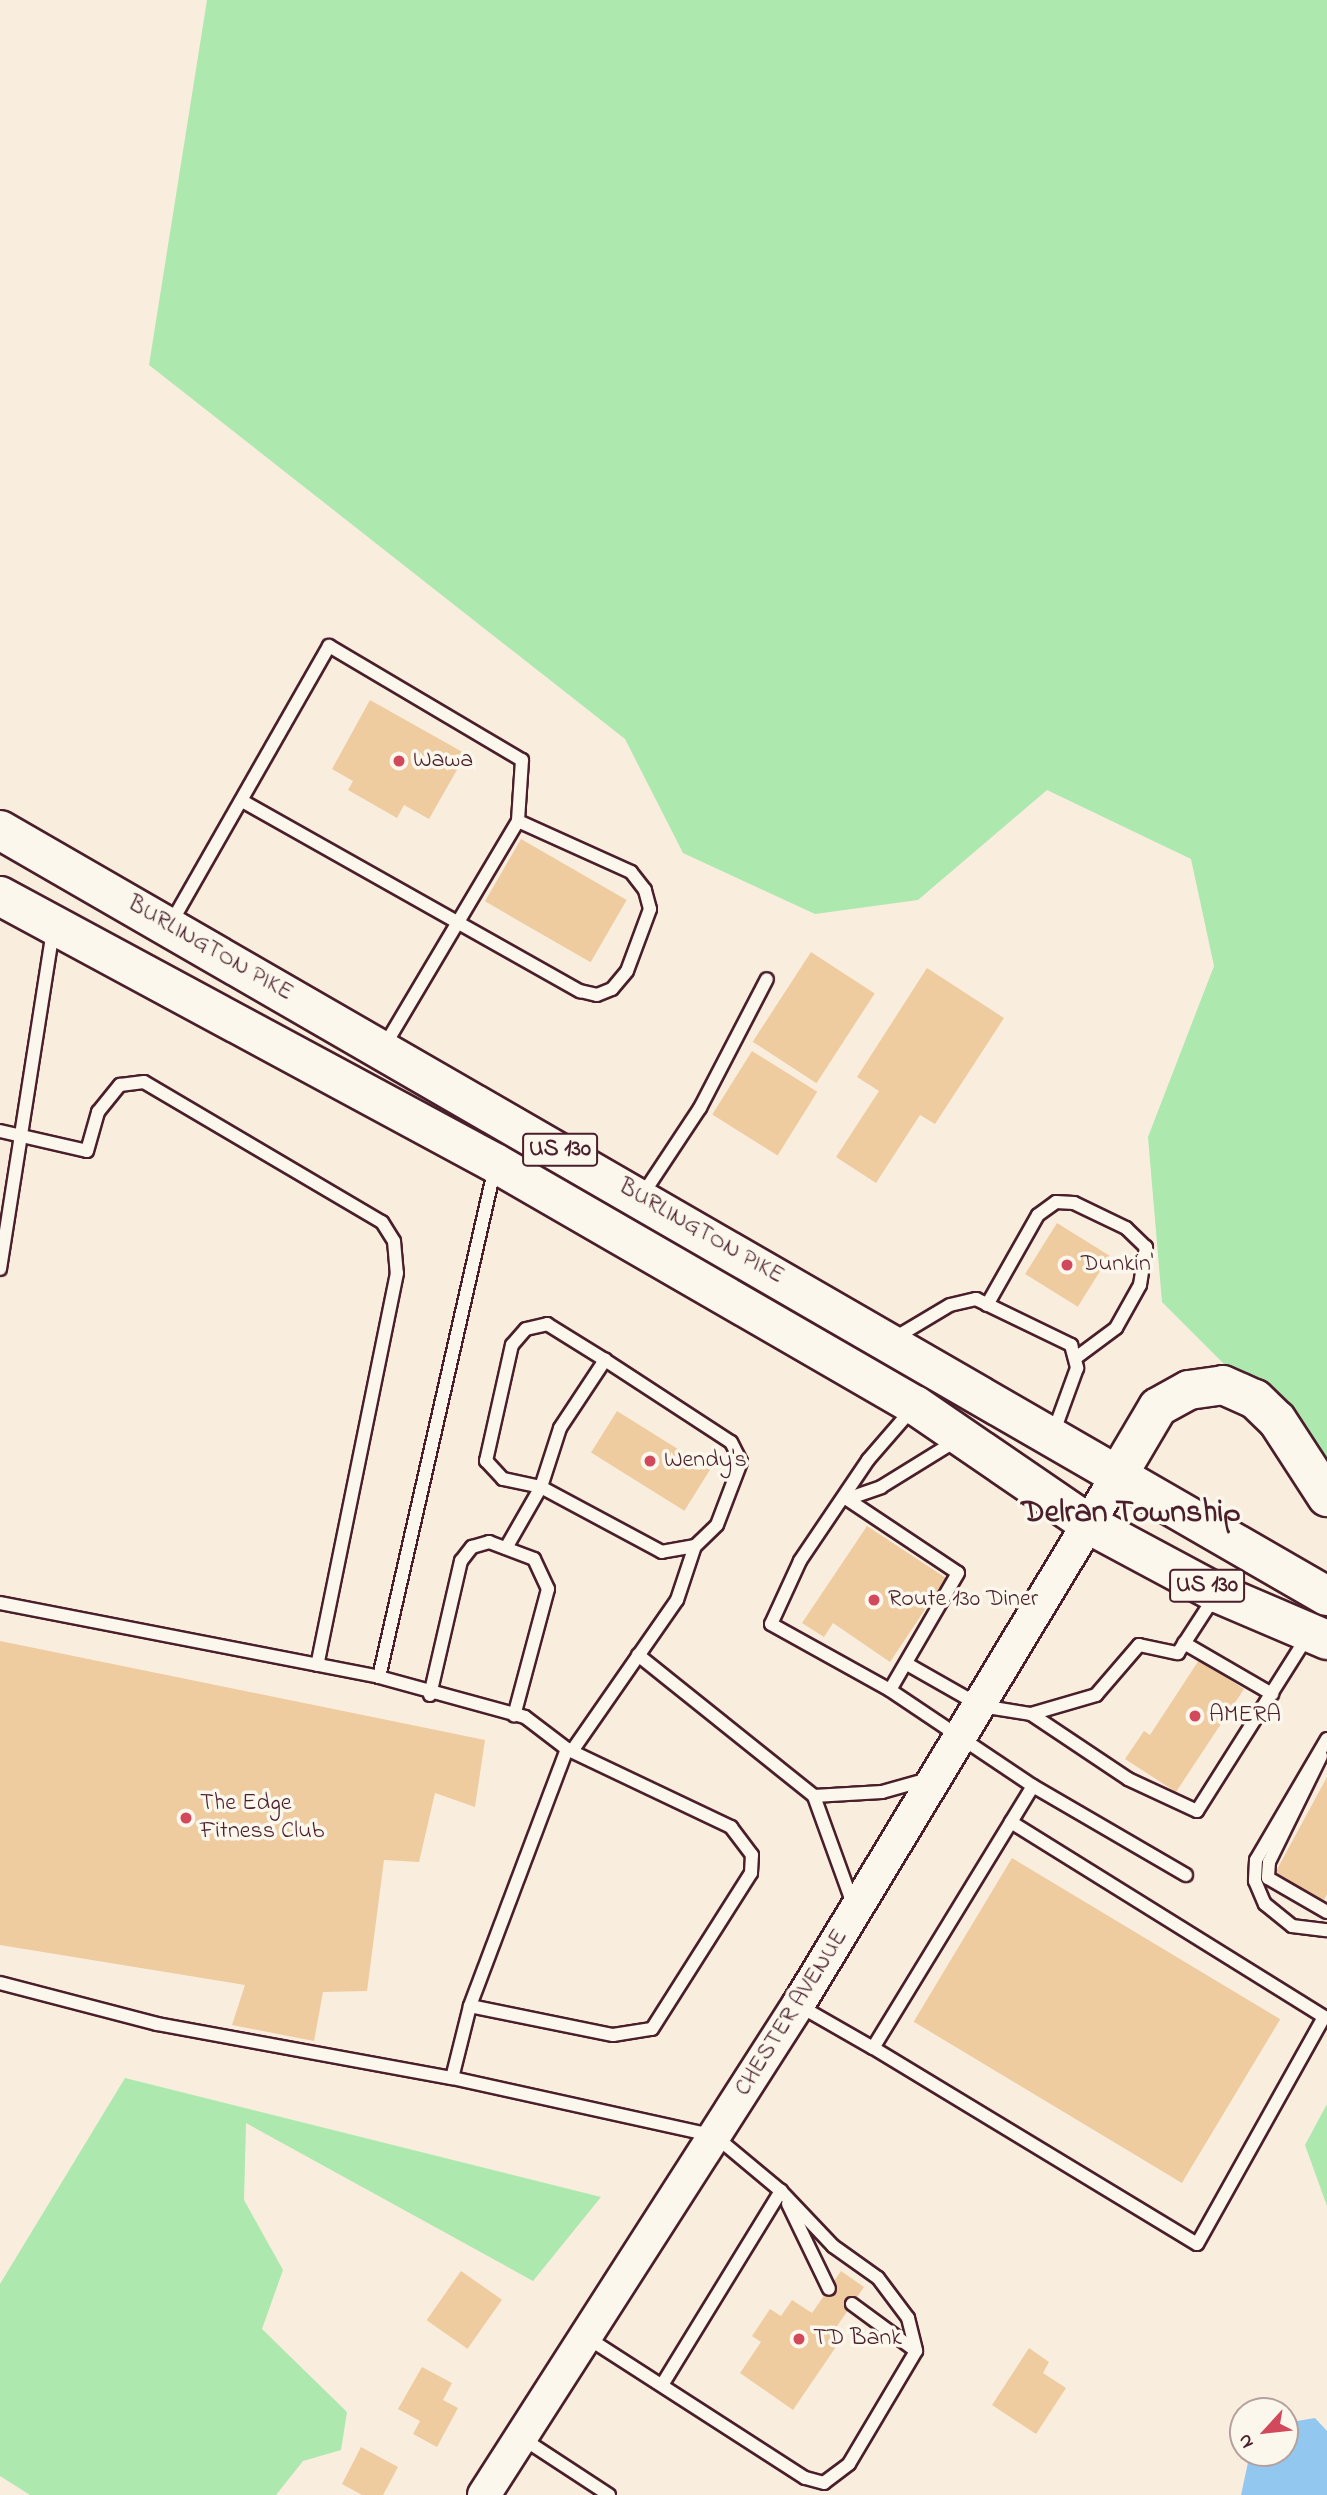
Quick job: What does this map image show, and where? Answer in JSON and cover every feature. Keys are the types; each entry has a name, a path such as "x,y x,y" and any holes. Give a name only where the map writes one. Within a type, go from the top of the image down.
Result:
{"highway":[{"name":"BURLINGTON PIKE","path":"0,830 384,1047 1052,1437 1116,1478 1327,1596"},
{"name":"BURLINGTON PIKE","path":"0,896 495,1163 915,1405 1090,1525 1217,1592 1319,1635"},
{"path":"1116,1478 1158,1407 1189,1390 1223,1385 1255,1399 1277,1420 1327,1497"}],"street":[{"name":"CHESTER AVENUE","path":"484,2495 798,2005 981,1706 1116,1478"}],"lane":[{"path":"170,926 244,802 329,646 522,760 518,821 453,925 384,1047"},
{"path":"244,802 453,925 580,991 597,995 612,989 627,971 650,909 645,890 631,872 518,821"},
{"path":"0,1269 24,1137 54,927"},
{"path":"641,1197 701,1108 767,979"},
{"path":"0,1131 87,1151 98,1112 120,1085 144,1082 382,1222 394,1241 397,1273 317,1665"},
{"path":"379,1678 495,1163"},
{"path":"982,1302 1038,1215 1056,1202 1074,1203 1126,1228 1146,1247 1140,1285 1116,1328 1077,1357 1052,1437"},
{"path":"888,1342 950,1304 982,1302 1071,1345 1077,1357"},
{"path":"452,2078 470,2006 570,1750 677,1600 695,1546 717,1525 741,1462 730,1442 547,1324 526,1329 512,1345 486,1461 503,1479 541,1487 662,1552 695,1546"},
{"path":"506,1548 541,1487 560,1427 605,1360"},
{"path":"915,1405 868,1460 846,1499 800,1561 771,1624 890,1690 1033,1786 1186,1875"},
{"path":"846,1499 881,1487 962,1437"},
{"path":"846,1499 958,1573 890,1690"},
{"path":"430,1695 461,1561 472,1546 489,1542 534,1559 548,1589 514,1716"},
{"path":"1031,1714 1096,1695 1139,1645 1178,1653 1217,1592"},
{"path":"0,1603 379,1678 430,1695 514,1716 570,1750 731,1827 752,1854 751,1873 652,2029 613,2035 470,2006"},
{"path":"907,1664 981,1706 1031,1714 1128,1779 1197,1811 1272,1693 1319,1635"},
{"path":"1184,1643 1272,1693"},
{"path":"638,1655 814,1796 855,1911"},
{"path":"1324,1744 1319,1770 1269,1861 1268,1878 1327,1912"},
{"path":"1324,1744 1256,1860 1255,1881 1265,1904 1292,1926 1327,1930"},
{"path":"814,1796 882,1791 938,1776"},
{"path":"873,2048 1033,1786"},
{"path":"798,2005 1197,2244 1324,2017 1011,1822"},
{"path":"0,1983 157,2024 452,2078 715,2136 781,2191 833,2246 878,2278 908,2318 916,2351 849,2464 824,2483 805,2478 585,2336"},
{"path":"781,2191 829,2289"},
{"path":"662,2385 781,2191"},
{"path":"852,2305 916,2351"},
{"path":"521,2437 609,2495"}],"green space":[{"path":"207,0 1327,0 1327,1467 1162,1302 1148,1137 1214,966 1191,859 1047,790 918,900 815,914 683,853 625,739 149,365"},
{"path":"125,2078 601,2197 533,2281 246,2123 244,2200 283,2270 262,2329 347,2412 341,2450 303,2461 276,2495 30,2495 0,2476 0,2284"},
{"path":"1327,2104 1327,2206 1305,2145"}],"water":[{"path":"1315,2418 1327,2431 1327,2495 1241,2495 1247,2467 1299,2467 1299,2421"}],"building":[{"name":"Wawa","path":"370,700 466,754 429,819 404,805 397,818 348,790 353,781 332,769"},
{"path":"521,839 627,900 591,962 485,901"},
{"path":"811,952 875,993 816,1083 753,1042"},
{"path":"927,968 1004,1018 935,1124 920,1115 876,1183 836,1157 879,1091 857,1077"},
{"path":"752,1051 817,1092 778,1155 712,1115"},
{"name":"Dunkin'","path":"1057,1223 1110,1256 1078,1307 1025,1274"},
{"name":"Wendy's","path":"617,1411 710,1469 684,1511 591,1453"},
{"name":"Route 130 Diner","path":"867,1526 946,1578 890,1662 833,1623 824,1637 802,1623"},
{"path":"0,1641 485,1740 475,1807 435,1793 419,1862 384,1860 367,1991 323,1992 314,2041 232,2025 245,1985 0,1945"},
{"path":"1199,1660 1244,1689 1176,1792 1125,1759 1144,1731 1150,1735"},
{"path":"1327,1777 1327,1894 1324,1900 1275,1873"},
{"path":"1012,1858 1280,2019 1182,2183 914,2022"},
{"path":"461,2271 502,2300 468,2349 427,2320"},
{"name":"TD Bank","path":"841,2271 864,2287 835,2329 844,2335 793,2410 740,2373 761,2342 752,2336 770,2309 781,2316 792,2300 812,2313"},
{"path":"1029,2348 1049,2362 1043,2373 1066,2388 1036,2434 992,2405"},
{"path":"422,2367 452,2383 443,2400 458,2408 437,2447 413,2434 420,2421 398,2409"},
{"path":"361,2447 398,2467 383,2495 362,2495 342,2484"}],"place":[{"name":"Wawa","path":"399,761"},
{"name":"Dunkin'","path":"1067,1265"},
{"name":"Wendy's","path":"650,1461"},
{"name":"Route 130 Diner","path":"874,1600"},
{"name":"AMERA","path":"1195,1716"},
{"name":"The Edge Fitness Club","path":"186,1818"},
{"name":"TD Bank","path":"799,2339"}],"district":[{"name":"Delran Township","path":"1131,1514"}]}
